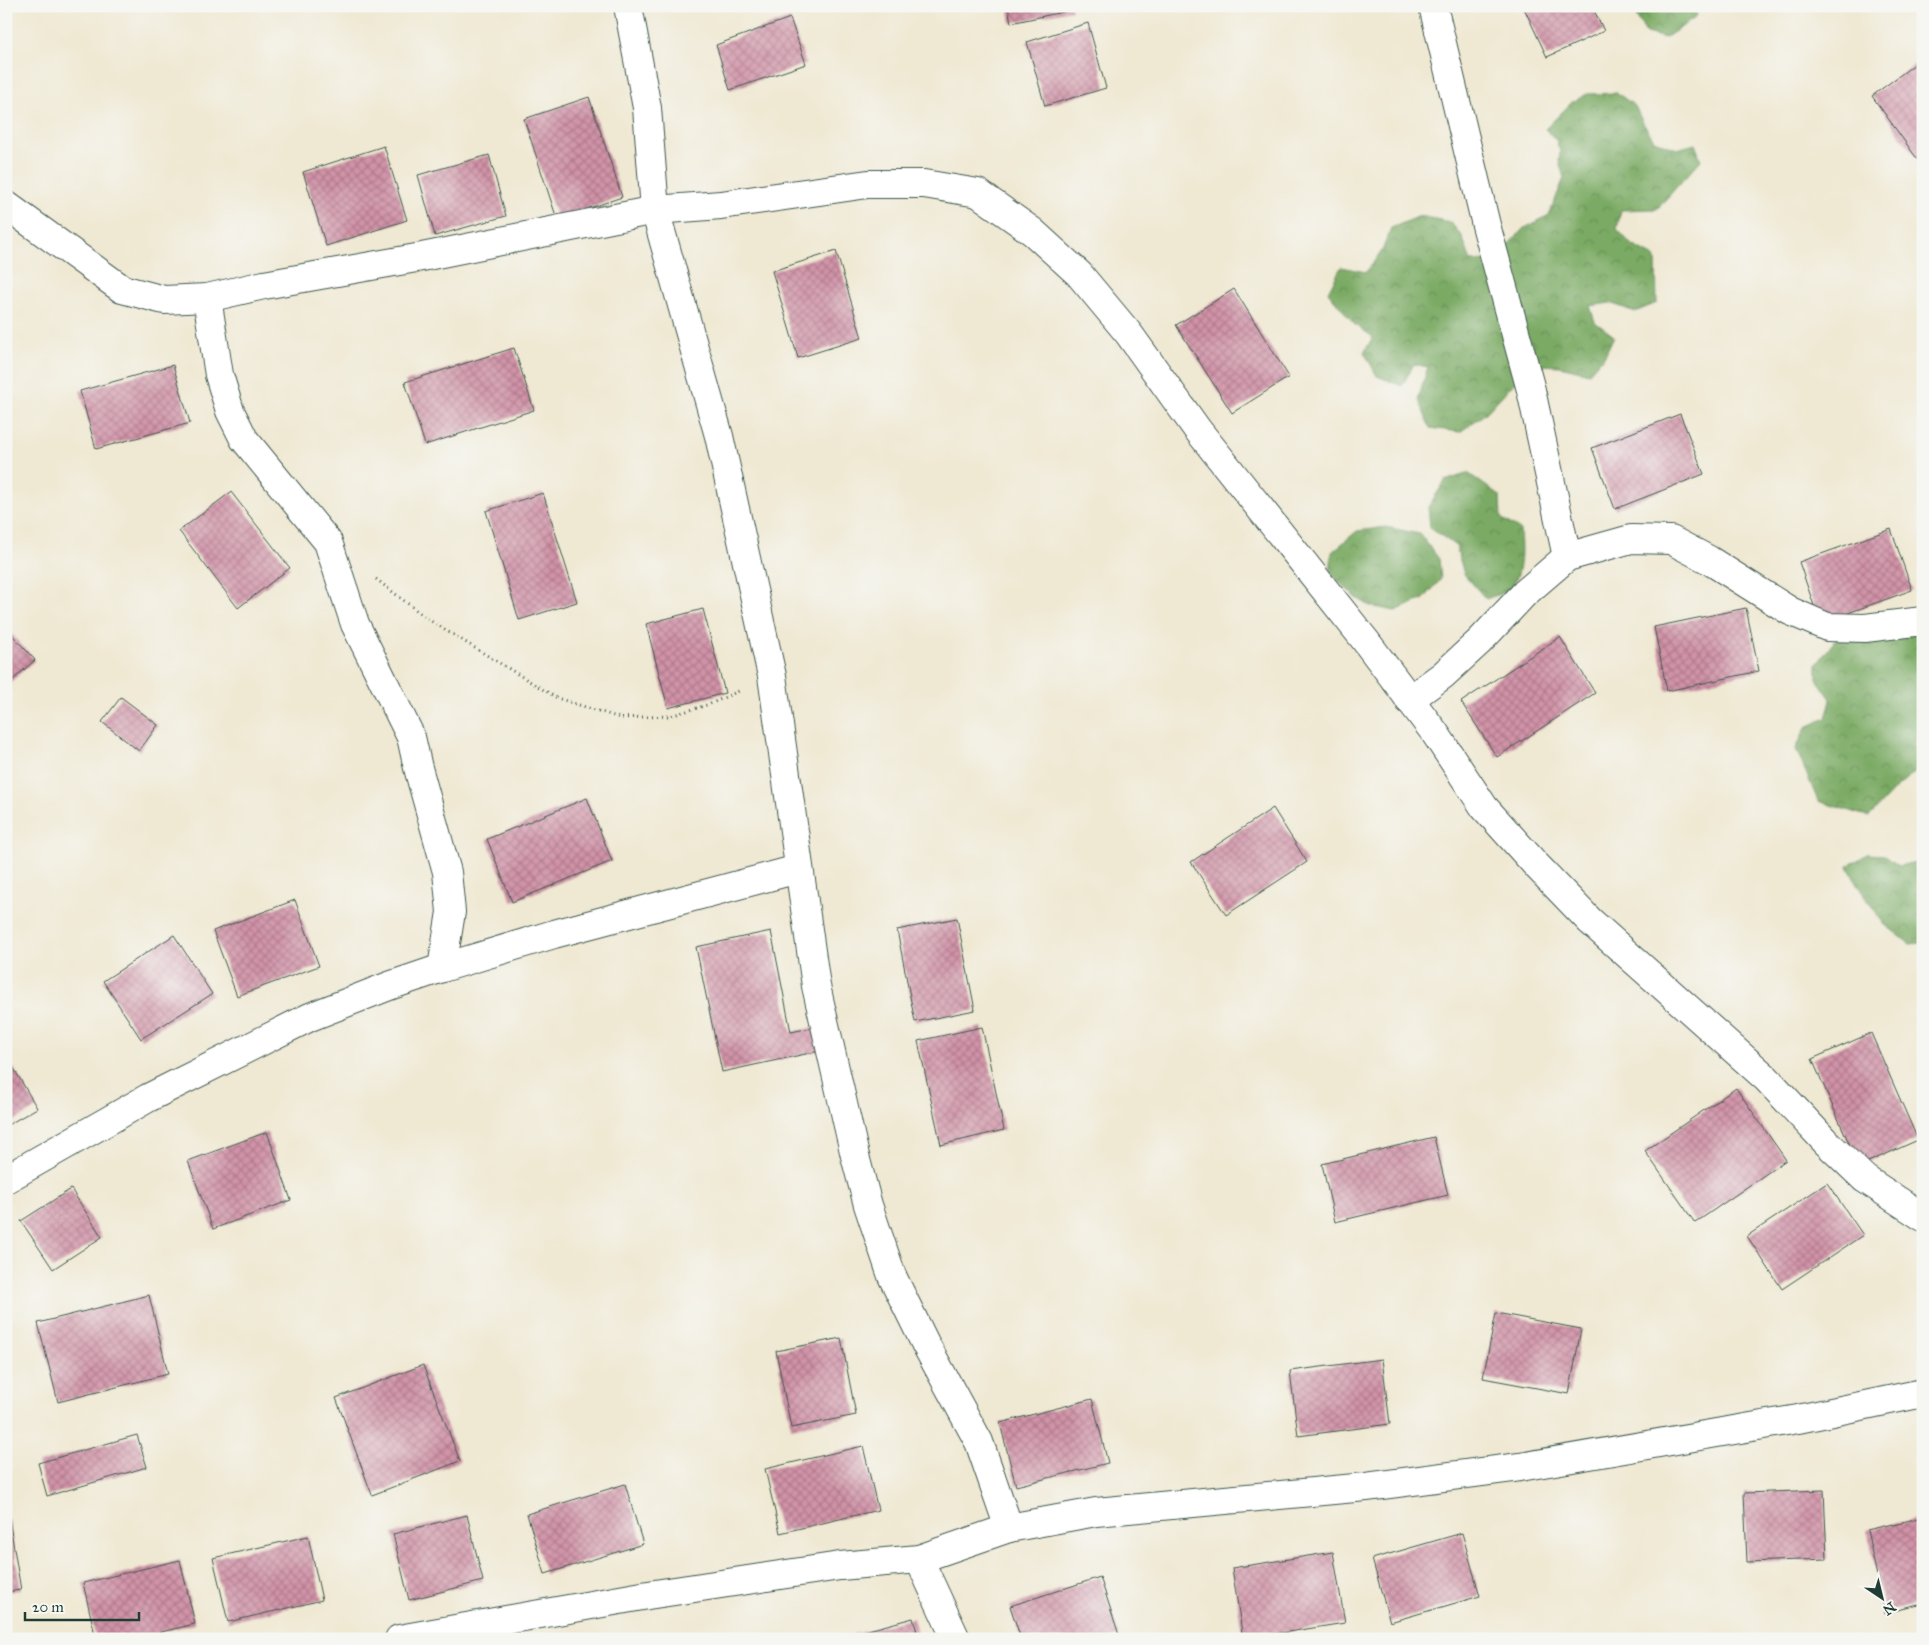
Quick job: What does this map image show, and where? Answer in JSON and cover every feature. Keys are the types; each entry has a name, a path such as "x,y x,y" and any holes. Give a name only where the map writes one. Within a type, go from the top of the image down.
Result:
{"street":[{"path":"628,6 647,108 655,210 719,436 772,676 816,986 868,1205 892,1276 925,1343 979,1442 1009,1528"},
{"path":"1433,6 1486,225 1531,390 1567,557"},
{"path":"6,205 122,289 164,300 207,298 264,285 422,257 655,210 721,205 868,184 924,184 978,193 1034,232 1079,274 1129,334 1197,429 1365,640 1435,733 1484,806 1537,866 1590,921 1766,1078 1825,1141 1865,1179 1923,1217"},
{"path":"207,298 219,375 230,411 244,439 328,542 355,624 411,737 447,872 451,912 442,968"},
{"path":"1409,700 1443,675 1480,641 1525,593 1567,557 1631,540 1670,540 1709,560 1790,611 1827,627 1865,628 1923,621"},
{"path":"6,1179 148,1098 310,1017 389,986 442,968 564,932 798,868"},
{"path":"399,1639 648,1595 840,1566 919,1559 1009,1528 1096,1512 1366,1487 1520,1467 1798,1419 1923,1393"},
{"path":"919,1559 956,1639"}],"path":[{"path":"375,578 429,620 558,698 620,718 670,716 710,704 772,676"}],"green space":[{"path":"1633,6 1699,6 1695,18 1665,38 1646,33 1636,16"},
{"path":"1617,93 1635,106 1654,140 1677,149 1695,144 1701,160 1657,209 1621,210 1617,229 1631,244 1656,258 1657,303 1635,312 1610,303 1590,306 1595,322 1614,336 1605,355 1589,373 1560,366 1538,365 1509,388 1486,413 1460,432 1430,428 1418,398 1428,367 1414,364 1402,386 1377,376 1364,352 1373,337 1354,324 1328,292 1341,267 1366,272 1382,251 1391,228 1420,216 1450,222 1462,236 1471,261 1486,260 1506,247 1523,229 1549,215 1564,178 1559,161 1560,151 1556,140 1545,129 1572,102 1587,94"},
{"path":"1468,473 1500,496 1501,518 1520,530 1520,562 1517,577 1508,590 1486,599 1464,574 1456,546 1430,528 1428,507 1445,481"},
{"path":"1386,527 1420,534 1439,559 1441,579 1424,599 1395,611 1370,606 1355,597 1330,573 1332,552 1357,531"},
{"path":"1882,624 1902,639 1920,625 1923,626 1923,716 1915,744 1917,771 1896,788 1869,817 1818,801 1796,749 1806,727 1826,718 1831,699 1817,679 1817,664 1839,635"},
{"path":"1867,854 1884,855 1899,866 1923,860 1923,943 1910,944 1884,924 1858,886 1848,866"}],"building":[{"path":"1008,6 1071,6 1072,10 1011,23"},
{"path":"1523,6 1592,6 1604,31 1547,57"},
{"path":"790,18 806,64 730,90 716,45"},
{"path":"1088,23 1106,88 1045,106 1027,42"},
{"path":"1923,58 1923,157 1918,160 1872,96"},
{"path":"589,97 622,197 557,219 524,119"},
{"path":"384,146 407,220 326,246 303,172"},
{"path":"489,155 506,216 435,236 418,175"},
{"path":"836,251 862,338 798,358 772,271"},
{"path":"1234,289 1289,377 1232,413 1176,325"},
{"path":"514,348 534,410 425,445 405,382"},
{"path":"173,365 190,423 96,449 80,391"},
{"path":"1680,414 1704,474 1615,509 1592,448"},
{"path":"231,492 290,568 238,608 179,531"},
{"path":"543,493 577,602 519,620 486,511"},
{"path":"1891,529 1912,590 1820,623 1799,562"},
{"path":"1746,608 1759,671 1667,691 1654,627"},
{"path":"703,609 725,693 668,708 646,624"},
{"path":"6,628 35,660 6,686"},
{"path":"1560,637 1595,693 1497,757 1461,702"},
{"path":"121,697 158,725 139,751 102,722"},
{"path":"587,798 612,861 512,902 487,839"},
{"path":"1273,808 1307,862 1226,915 1191,862"},
{"path":"295,900 319,966 237,996 213,931"},
{"path":"957,918 975,1010 915,1022 897,930"},
{"path":"771,931 791,1032 820,1026 824,1050 722,1072 696,947"},
{"path":"174,935 212,994 141,1039 103,981"},
{"path":"982,1027 1004,1130 941,1145 918,1041"},
{"path":"1871,1033 1918,1140 1859,1166 1812,1059"},
{"path":"6,1055 37,1108 6,1126"},
{"path":"1736,1088 1786,1160 1695,1223 1645,1151"},
{"path":"267,1132 291,1200 213,1229 188,1161"},
{"path":"1434,1137 1448,1195 1335,1222 1322,1164"},
{"path":"1827,1183 1863,1235 1782,1289 1747,1236"},
{"path":"71,1189 102,1237 53,1269 21,1221"},
{"path":"149,1295 168,1374 58,1402 38,1323"},
{"path":"1496,1313 1581,1329 1569,1394 1483,1378"},
{"path":"841,1338 856,1415 791,1428 776,1351"},
{"path":"6,1344 12,1355 6,1358"},
{"path":"1382,1359 1390,1424 1298,1436 1290,1371"},
{"path":"423,1365 460,1461 372,1495 336,1398"},
{"path":"1092,1399 1108,1463 1016,1486 1000,1423"},
{"path":"137,1435 147,1467 47,1496 38,1463"},
{"path":"863,1446 878,1510 780,1533 765,1469"},
{"path":"625,1484 643,1544 545,1574 527,1514"},
{"path":"1824,1490 1827,1559 1747,1562 1744,1493"},
{"path":"467,1515 483,1581 409,1600 393,1534"},
{"path":"1923,1517 1923,1604 1885,1613 1867,1530"},
{"path":"6,1519 9,1519 21,1590 6,1592"},
{"path":"1462,1533 1480,1596 1390,1622 1372,1559"},
{"path":"308,1536 322,1600 228,1622 213,1558"},
{"path":"1333,1552 1345,1623 1243,1639 1232,1568"},
{"path":"180,1560 195,1624 131,1639 96,1639 83,1583"},
{"path":"1100,1577 1119,1635 1108,1639 1021,1639 1010,1606"},
{"path":"913,1618 919,1639 839,1639 839,1638"}]}
